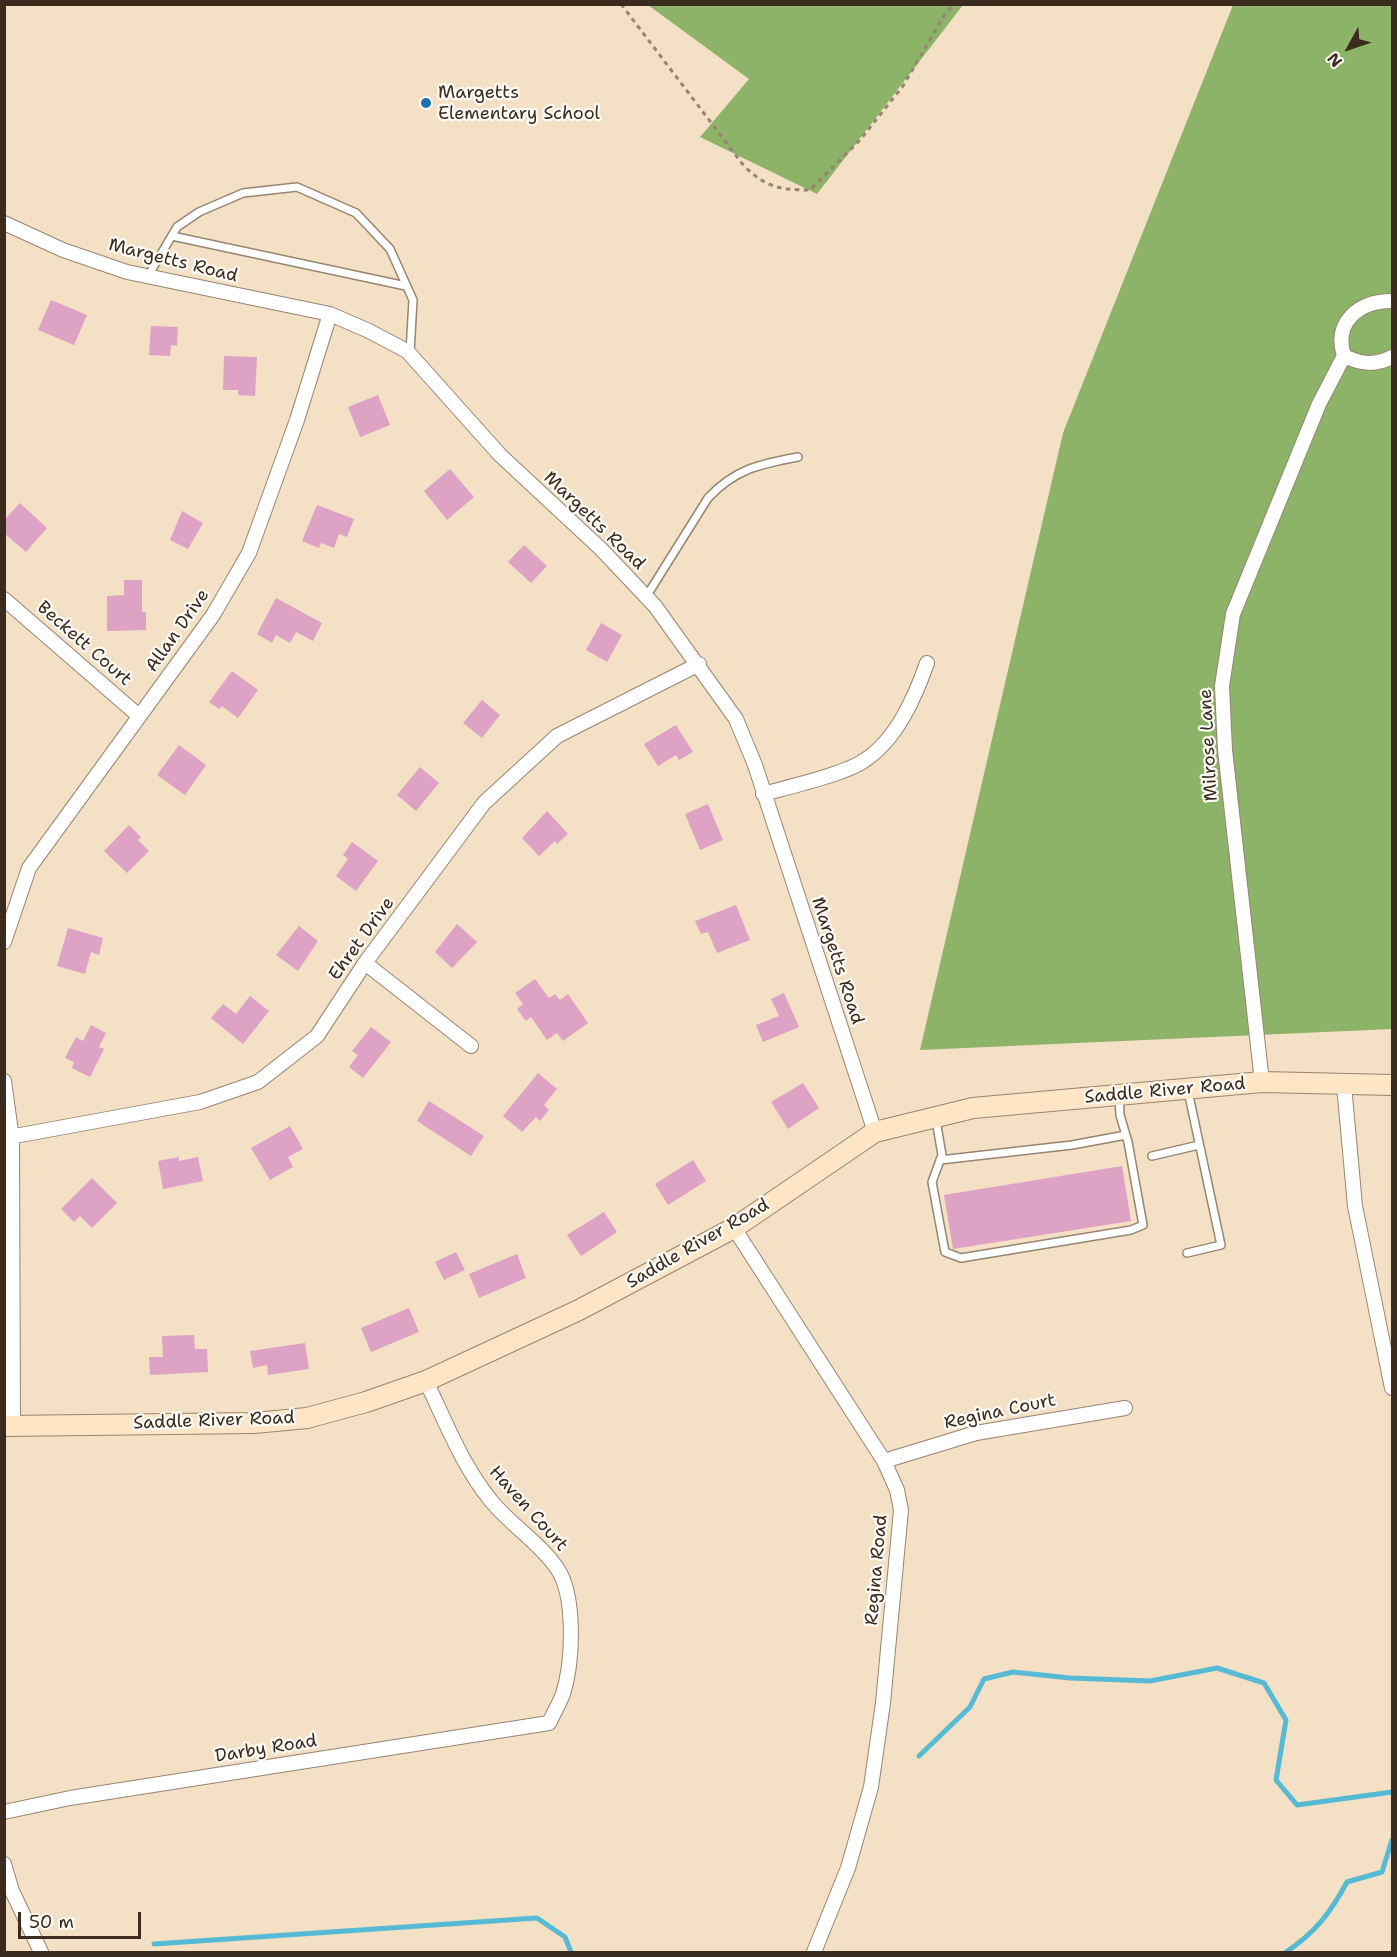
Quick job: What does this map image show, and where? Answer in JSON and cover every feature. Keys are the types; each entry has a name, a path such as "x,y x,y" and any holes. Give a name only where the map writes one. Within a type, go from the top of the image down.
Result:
{"main road":[{"name":"Saddle River Road","path":"9,1426 254,1423 307,1418 426,1382 579,1310 734,1228 875,1132 935,1117 973,1108 1262,1082 1392,1085"}],"street":[{"name":"Margetts Road","path":"4,224 63,250 148,276 330,314 369,331 410,356 500,455 601,549 646,597 699,664 736,719 875,1132"},
{"path":"1392,301 1374,301 1350,317 1342,328 1339,342 1344,356 1360,363 1375,363 1392,357"},
{"name":"Allan Drive","path":"4,942 29,868 213,615 249,553 297,420 330,314"},
{"name":"Milrose Lane","path":"1262,1082 1228,783 1222,686 1233,614 1319,404 1344,356"},
{"name":"Beckett Court","path":"4,599 139,716"},
{"path":"763,794 865,761 892,732 912,704 927,663"},
{"name":"Ehret Drive","path":"8,1139 200,1102 258,1082 317,1036 365,963 484,803 557,736 699,664"},
{"path":"365,963 471,1046"},
{"path":"4,1081 8,1139 9,1426"},
{"path":"1344,1085 1355,1206 1392,1389"},
{"name":"Regina Road","path":"734,1228 884,1461 897,1490 901,1510 883,1703 871,1787 848,1868 814,1953"},
{"name":"Haven Court","path":"426,1382 467,1468 493,1503 532,1539 558,1570 569,1606 571,1646 563,1693 549,1723 534,1725"},
{"name":"Regina Court","path":"884,1461 976,1432 1125,1408"},
{"name":"Darby Road","path":"4,1812 82,1797 534,1725"},
{"path":"4,1864 12,1891 41,1953"}],"lane":[{"path":"148,276 177,227 198,212 243,193 297,187 356,213 390,249 412,300 410,356"},
{"path":"172,236 406,286"},
{"path":"646,597 708,498 720,486 732,476 763,464 798,457"},
{"path":"1186,1253 1221,1245 1188,1089"},
{"path":"935,1117 942,1155 932,1182 940,1232 945,1252 961,1258 1131,1230 1143,1225 1126,1135 1120,1116 1118,1095"},
{"path":"940,1160 1072,1145 1126,1135"},
{"path":"1152,1156 1199,1145"}],"path":[{"path":"621,4 744,166 761,182 784,190 810,190 854,146 903,86 946,12 956,4"}],"green space":[{"path":"648,5 963,5 817,194 700,137 749,79"},
{"path":"1233,5 1392,5 1392,1029 920,1050 1063,433"}],"building":[{"path":"51,300 87,315 74,345 38,330"},
{"path":"151,326 178,327 177,346 171,345 170,356 149,355"},
{"path":"224,356 257,357 255,396 238,395 238,390 223,390"},
{"path":"378,395 390,425 360,437 348,407"},
{"path":"450,469 474,497 447,520 424,491"},
{"path":"20,503 47,528 26,552 4,533 4,520"},
{"path":"317,505 354,519 347,537 339,534 334,548 321,543 319,548 302,541"},
{"path":"182,511 203,523 188,549 170,540"},
{"path":"524,545 547,566 531,583 508,562"},
{"path":"124,580 142,580 142,612 146,612 146,630 107,631 107,596 124,595"},
{"path":"276,598 322,623 313,641 296,632 290,643 276,635 272,643 257,634"},
{"path":"601,623 622,635 607,662 586,650"},
{"path":"232,671 258,690 238,718 222,706 219,709 209,702"},
{"path":"482,700 500,715 482,738 463,723"},
{"path":"676,725 693,752 679,760 676,755 658,766 644,744"},
{"path":"179,745 206,765 185,795 157,775"},
{"path":"420,767 439,783 416,811 397,795"},
{"path":"708,804 723,840 700,850 685,814"},
{"path":"547,811 568,834 557,844 555,841 539,856 522,838"},
{"path":"129,825 141,837 138,840 149,851 127,873 104,851"},
{"path":"352,842 378,861 356,891 336,876 348,859 343,855"},
{"path":"736,905 750,940 717,953 708,932 701,934 695,921"},
{"path":"457,924 477,942 452,968 435,952"},
{"path":"299,926 318,941 298,971 276,955"},
{"path":"68,928 103,938 99,955 91,952 85,974 57,966"},
{"path":"535,979 549,998 555,994 560,1000 568,994 588,1023 563,1041 557,1033 547,1040 531,1017 526,1021 517,1009 523,1004 515,993"},
{"path":"784,993 799,1027 763,1042 756,1025 779,1016 771,999"},
{"path":"250,996 269,1011 243,1044 211,1018 223,1004 236,1014"},
{"path":"91,1025 106,1033 99,1047 104,1049 90,1077 72,1068 74,1062 65,1058 76,1037 83,1041"},
{"path":"371,1027 391,1042 363,1078 349,1067 358,1055 352,1051"},
{"path":"538,1073 557,1089 544,1105 549,1110 540,1121 536,1117 522,1132 503,1116"},
{"path":"803,1083 819,1108 788,1129 771,1102"},
{"path":"429,1101 484,1136 471,1156 417,1121"},
{"path":"290,1126 303,1149 288,1157 293,1167 270,1180 251,1148"},
{"path":"179,1157 179,1161 198,1157 203,1181 163,1189 158,1161"},
{"path":"693,1160 706,1181 668,1205 655,1184"},
{"path":"1122,1166 1131,1221 953,1249 944,1195"},
{"path":"92,1178 117,1203 92,1228 80,1216 74,1222 61,1209"},
{"path":"604,1212 617,1232 581,1256 567,1235"},
{"path":"456,1252 465,1270 444,1280 435,1262"},
{"path":"517,1254 526,1278 479,1298 469,1274"},
{"path":"409,1308 419,1332 371,1352 361,1328"},
{"path":"194,1335 195,1349 207,1349 208,1372 150,1375 149,1357 163,1357 162,1336"},
{"path":"305,1343 309,1369 268,1375 267,1365 253,1368 250,1351"}],"waterway":[{"path":"919,1756 970,1707 984,1679 1013,1672 1070,1678 1150,1681 1217,1668 1264,1683 1286,1720 1276,1780 1297,1805 1392,1792"},
{"path":"1286,1952 1306,1937 1321,1921 1347,1882 1382,1872 1392,1840"},
{"path":"154,1944 537,1918 565,1937 571,1952"}],"place":[{"name":"Margetts Elementary School","path":"426,103"}]}
